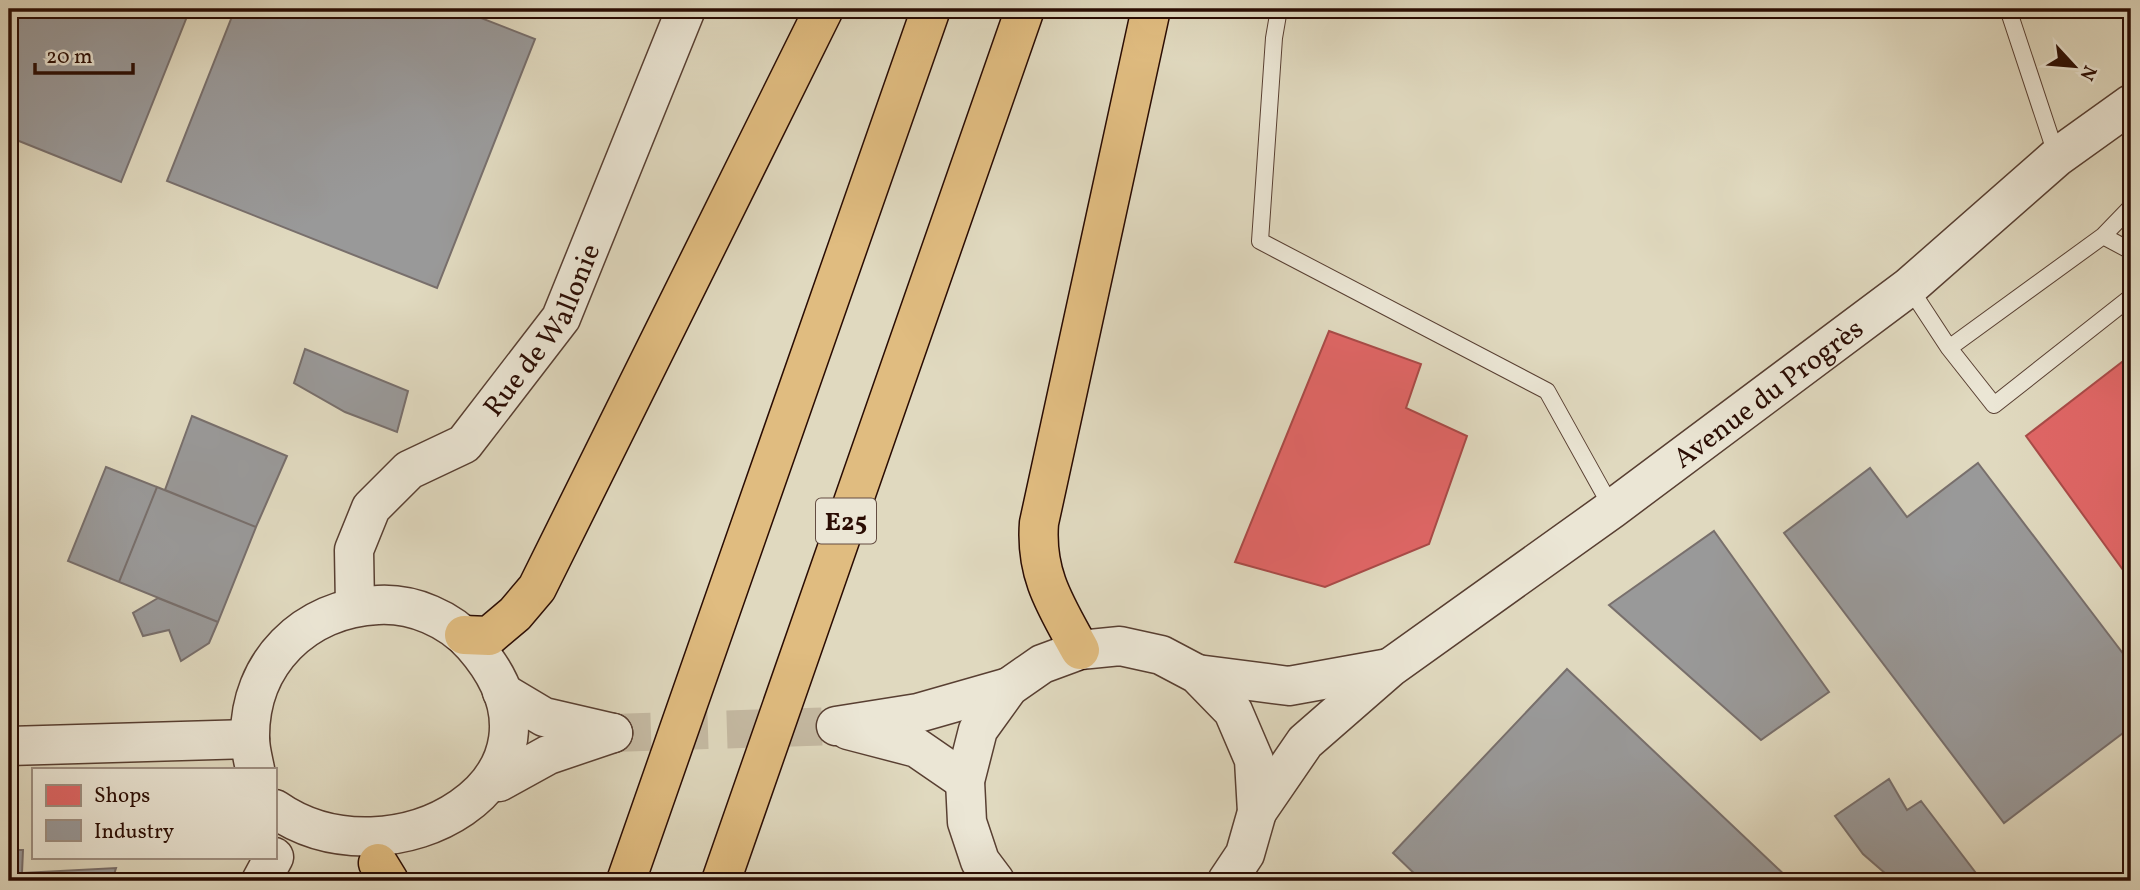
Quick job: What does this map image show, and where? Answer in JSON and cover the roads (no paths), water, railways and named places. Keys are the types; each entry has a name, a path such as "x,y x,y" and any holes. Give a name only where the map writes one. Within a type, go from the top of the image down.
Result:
{"highway":[{"path":"464,635 489,636 515,614 537,589 824,9"},
{"path":"626,881 931,9"},
{"name":"E25","path":"720,881 1026,9"},
{"path":"1080,650 1053,601 1044,577 1038,547 1040,523 1152,9"}],"street":[{"name":"Rue de Wallonie","path":"355,606 354,550 371,508 409,470 464,444 561,318 686,9"},
{"name":"Avenue du Progrès","path":"1256,812 1305,742 1391,667 1612,509 1909,287 2057,158 2131,104"},
{"path":"9,746 252,754 254,702 267,668 290,639 320,618 355,606 394,604 431,614 464,635 487,661 502,692 508,722 507,753 499,782 480,816 451,841 383,872 316,847 278,837"},
{"path":"995,881 980,861 967,822 965,781 978,730 1009,688 1042,664 1080,650 1120,646 1161,655 1197,674 1233,711 1254,760 1256,812 1244,854 1227,881"},
{"name":"Avenue du Progrès","path":"1197,674 1289,686 1391,667"},
{"path":"965,781 917,748 836,726 918,712 1009,688"},
{"path":"499,782 548,755 613,733 544,717 502,692"},
{"path":"261,881 270,858"}],"lane":[{"path":"1279,9 1274,38 1260,241 1546,391 1612,509"},
{"path":"2008,9 2057,158"},
{"path":"1949,348 2103,236 2131,207"},
{"path":"2103,236 2131,251"},
{"path":"1909,287 1949,348 1994,405 2131,297"}],"tunnel":[{"path":"613,733 836,726"}]}
